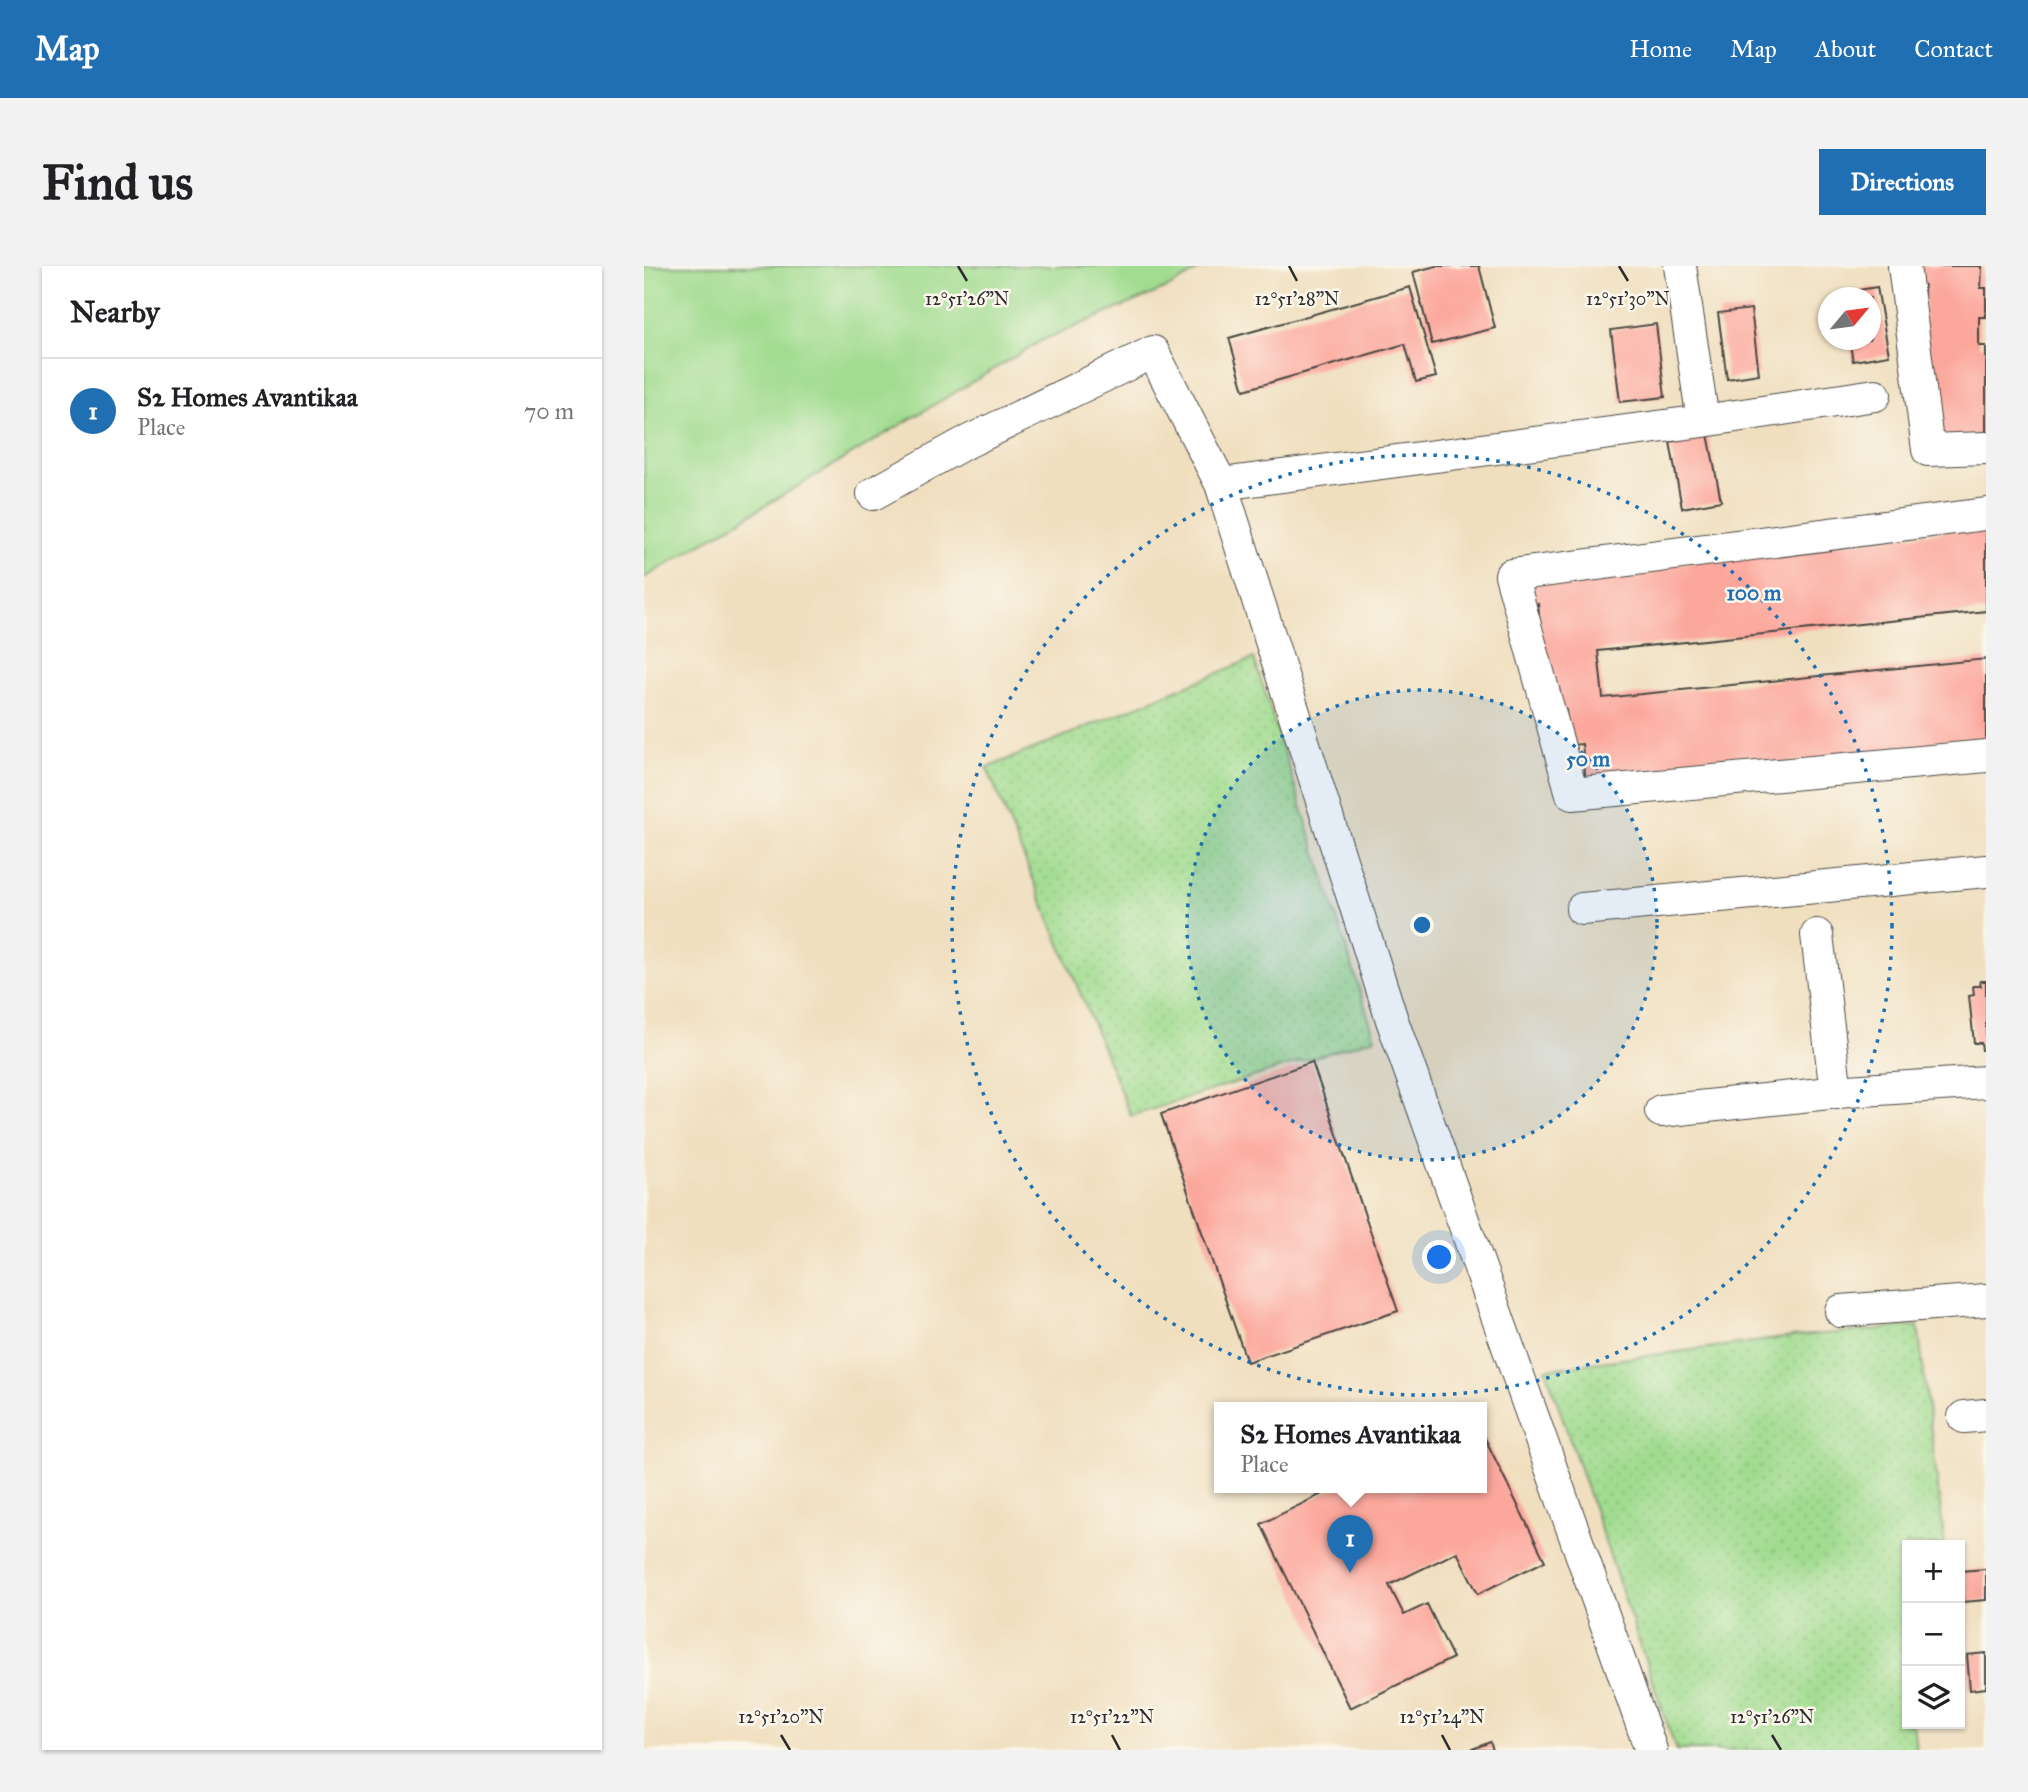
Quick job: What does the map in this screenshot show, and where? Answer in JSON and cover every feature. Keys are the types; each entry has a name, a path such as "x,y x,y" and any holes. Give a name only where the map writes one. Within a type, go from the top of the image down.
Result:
{"street":[{"path":"1680,266 1703,421"},
{"path":"1905,266 1928,450 1986,448"},
{"path":"873,494 961,445 1153,352 1220,484 1392,1020 1650,1750"},
{"path":"1220,484 1703,421 1875,395"},
{"path":"1986,514 1511,575 1572,794 1986,757"},
{"path":"1582,909 1986,871"},
{"path":"1817,935 1836,1093"},
{"path":"1661,1111 1836,1093 1986,1082"},
{"path":"1841,1311 1986,1300"}],"green space":[{"path":"644,266 1206,266 1169,287 1041,341 644,578"},
{"path":"1254,658 1375,1038 1131,1116 987,768"},
{"path":"1918,1326 1944,1540 1902,1540 1902,1729 1914,1729 1916,1750 1676,1750 1546,1369 1800,1336"}],"building":[{"path":"1436,266 1479,266 1495,328 1432,344 1413,272"},
{"path":"1918,266 1982,266 1981,288 1986,288 1986,317 1979,317 1979,346 1986,346 1986,436 1934,440 1936,392 1925,393 1924,284 1918,283"},
{"path":"1410,287 1436,377 1416,382 1405,344 1244,390 1229,338"},
{"path":"1751,309 1759,374 1727,379 1718,313"},
{"path":"1881,310 1889,355 1853,361 1851,350 1881,350"},
{"path":"1656,324 1665,397 1620,402 1611,330"},
{"path":"1708,434 1721,501 1682,508 1670,442"},
{"path":"1986,526 1986,611 1598,651 1603,698 1986,659 1986,743 1586,783 1582,744 1570,745 1566,710 1557,711 1543,654 1538,604 1532,605 1530,582"},
{"path":"1980,981 1986,981 1986,1050 1982,1050 1981,1043 1974,1043 1969,996 1974,995 1973,986 1981,986"},
{"path":"1312,1062 1398,1311 1247,1362 1161,1114"},
{"path":"1487,1442 1545,1561 1478,1594 1457,1552 1389,1585 1404,1615 1427,1604 1453,1658 1350,1708 1261,1524 1324,1493 1487,1493"},
{"path":"1986,1569 1986,1600 1965,1602 1965,1571"},
{"path":"1986,1653 1986,1688 1970,1690 1967,1655"},
{"path":"1490,1742 1493,1750 1470,1750"}],"place":[{"name":"S2 Homes Avantikaa","path":"1350,1573"}]}
